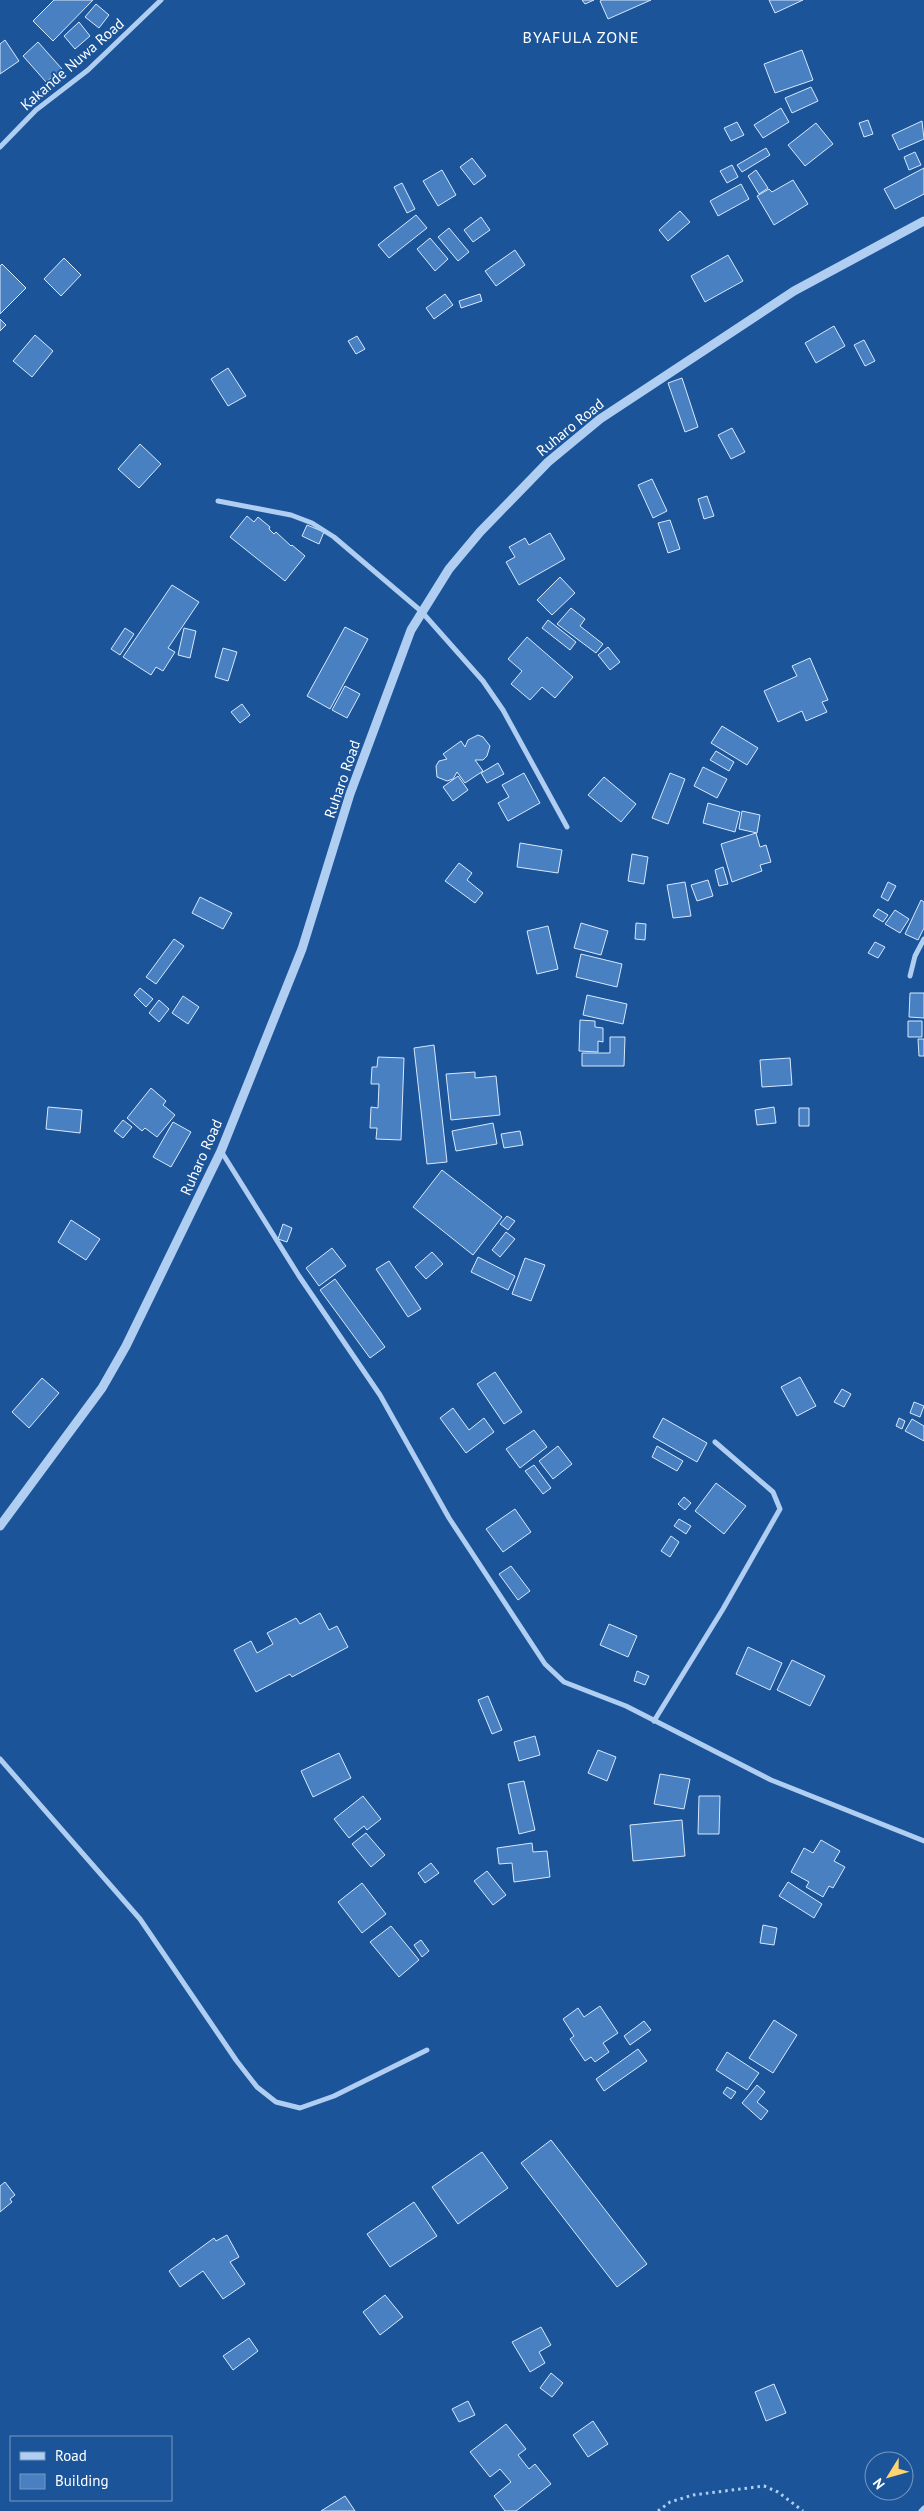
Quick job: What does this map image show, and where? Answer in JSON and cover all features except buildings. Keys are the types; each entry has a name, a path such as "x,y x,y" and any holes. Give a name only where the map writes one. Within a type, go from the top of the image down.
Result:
{"street":[{"name":"Kakande Nuwa Road","path":"0,147 36,110 88,70 161,0"},
{"name":"Ruharo Road","path":"0,1526 96,1396 126,1346 220,1151 302,949 350,794 411,630 421,611 449,569 518,490 576,437 732,330 794,291 924,221"},
{"path":"218,502 290,515 312,523 334,537 421,611 483,681 503,710 567,827"},
{"path":"910,976 915,956 924,939"},
{"path":"220,1151 300,1276 380,1395 449,1518 546,1664 564,1682 626,1706 770,1780 924,1841"},
{"path":"654,1721 723,1609 780,1509 773,1492 715,1442"},
{"path":"0,1759 140,1920 236,2060 257,2086 276,2102 300,2108 334,2096 427,2050"}],"path":[{"path":"658,2511 670,2502 693,2495 764,2486 778,2492 803,2511"}],"district":[{"name":"BYAFULA ZONE","path":"581,37"}]}
